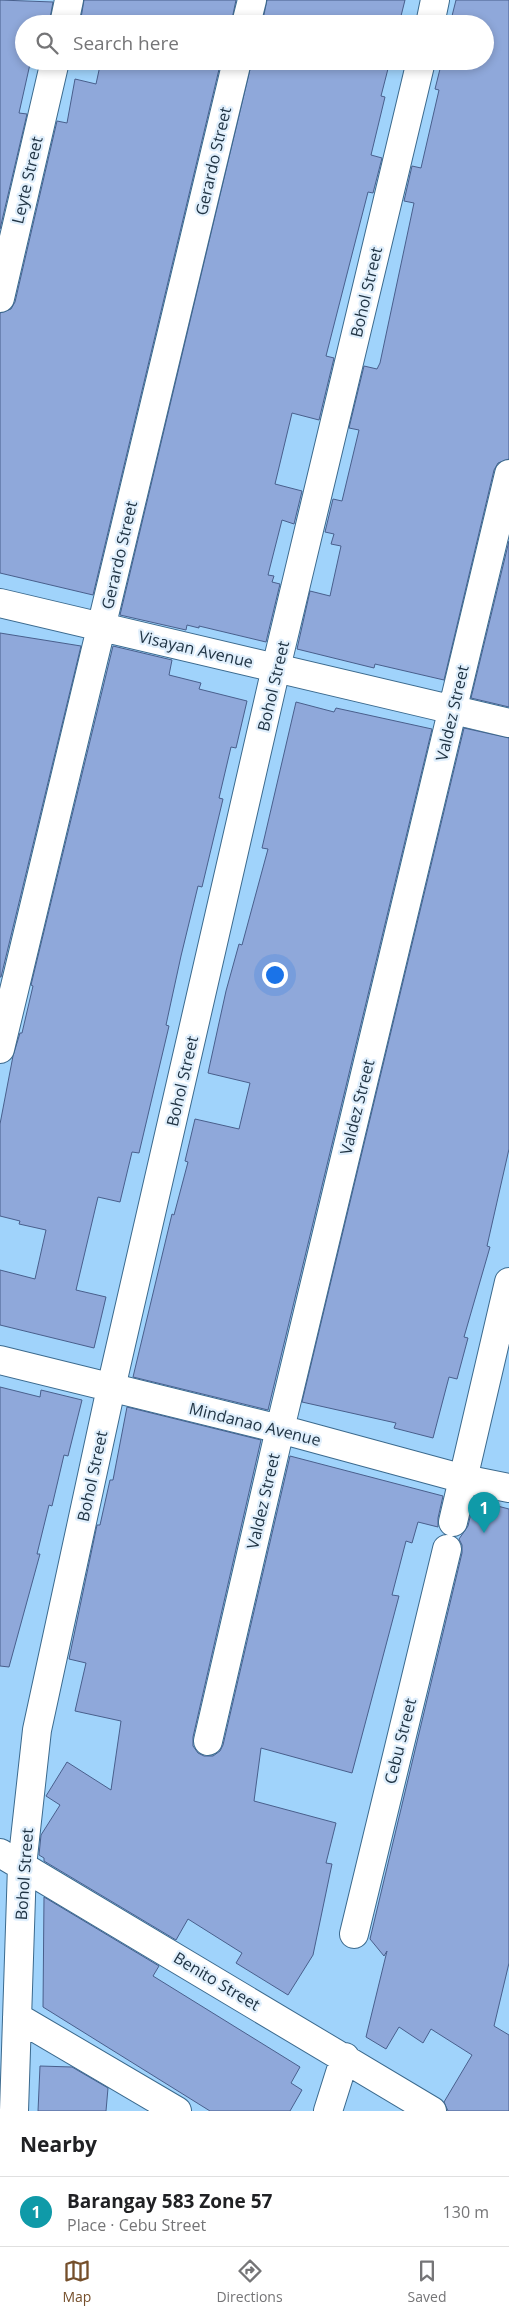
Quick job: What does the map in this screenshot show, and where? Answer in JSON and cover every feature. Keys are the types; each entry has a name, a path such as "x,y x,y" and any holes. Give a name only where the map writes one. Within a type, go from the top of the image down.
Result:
{"street":[{"path":"66,15 69,0"},
{"path":"248,15 252,0"},
{"path":"432,15 435,0"},
{"name":"Leyte Street","path":"0,298 53,70"},
{"name":"Gerardo Street","path":"0,1049 235,70"},
{"name":"Bohol Street","path":"14,2111 17,2017 11,1859 36,1730 111,1388 276,668 419,70"},
{"name":"Valdez Street","path":"208,1741 280,1429 509,474"},
{"name":"Visayan Avenue","path":"0,603 509,723"},
{"path":"454,1522 509,1282"},
{"name":"Mindanao Avenue","path":"0,1360 280,1429 464,1479 509,1488"},
{"name":"Cebu Street","path":"354,1934 447,1548"},
{"name":"Benito Street","path":"11,1859 345,2057 432,2111"},
{"path":"17,2017 177,2111"},
{"path":"328,2111 345,2057"}],"building":[{"path":"0,0 53,2 51,15 15,15 15,70 29,70 19,113 27,114 0,229"},
{"path":"84,0 236,0 233,15 82,15"},
{"path":"267,0 405,0 401,15 264,15"},
{"path":"456,0 509,0 509,459 498,463 494,470 444,680 375,664 374,668 297,649 310,591 330,596 341,546 331,544 334,534 325,532 333,499 342,501 359,430 349,428 364,366 377,369 380,363 414,203 404,201 412,166 421,168 439,90 435,89 440,70 494,70 494,15 452,15"},
{"path":"99,70 219,70 93,595 0,573 0,313 11,309 15,302 57,121 67,123 75,79 96,84"},
{"path":"250,70 388,70 381,96 385,97 371,155 382,158 373,193 368,192 326,356 334,358 319,420 292,413 275,484 302,491 294,524 282,520 268,575 274,576 272,582 280,584 266,642 199,626 199,628 187,625 186,630 120,615"},
{"path":"509,541 509,707 471,698"},
{"path":"0,633 81,646 1,977 0,977"},
{"path":"113,646 172,660 169,675 201,683 199,689 247,701 236,748 231,747 219,798 223,799 202,887 198,886 181,956 166,1025 169,1026 139,1153 132,1152 120,1202 98,1197 76,1290 106,1297 94,1348 0,1325 0,1270 35,1279 46,1230 19,1224 20,1221 0,1216 0,1124 13,1056 20,1033 22,1033 33,986 31,985"},
{"path":"296,702 334,712 336,708 432,729 268,1410 133,1377 172,1214 174,1215 188,1162 185,1161 195,1119 239,1129 250,1083 208,1073 226,991 239,944 242,945 268,849 262,848"},
{"path":"464,728 509,738 509,1149 487,1246 490,1247 464,1337 468,1338 457,1379 449,1377 433,1438 394,1428 396,1423 302,1402"},
{"path":"0,1387 40,1397 41,1390 82,1400 68,1456 64,1455 52,1506 49,1505 37,1554 40,1554 9,1667 0,1666"},
{"path":"127,1407 261,1440 193,1737 193,1746 198,1753 204,1756 213,1756 220,1751 223,1745 290,1456 443,1496 438,1527 418,1522 412,1543 406,1541 392,1595 399,1596 352,1773 261,1748 254,1801 336,1823 326,1863 332,1864 313,1955 288,1995 236,1963 242,1953 188,1919 176,1940 44,1861 44,1858 39,1855 41,1835 60,1805 46,1796 67,1762 111,1790 121,1721 75,1711 86,1663 69,1659 97,1525 100,1525 110,1480 113,1480"},
{"path":"474,1500 509,1509 509,1963 494,2026 509,2035 509,2111 448,2111 444,2102 472,2055 431,2029 423,2043 399,2027 386,2049 366,2037 387,1951 384,1956 370,1939 462,1553 462,1545 459,1539 468,1526"},
{"path":"44,1897 159,1966 153,1976 300,2067 291,2083 302,2090 290,2111 210,2111 43,2007"},
{"path":"40,2066 72,2067 108,2088 106,2111 38,2111"}],"place":[{"name":"Barangay 583 Zone 57","path":"484,1533"}]}
